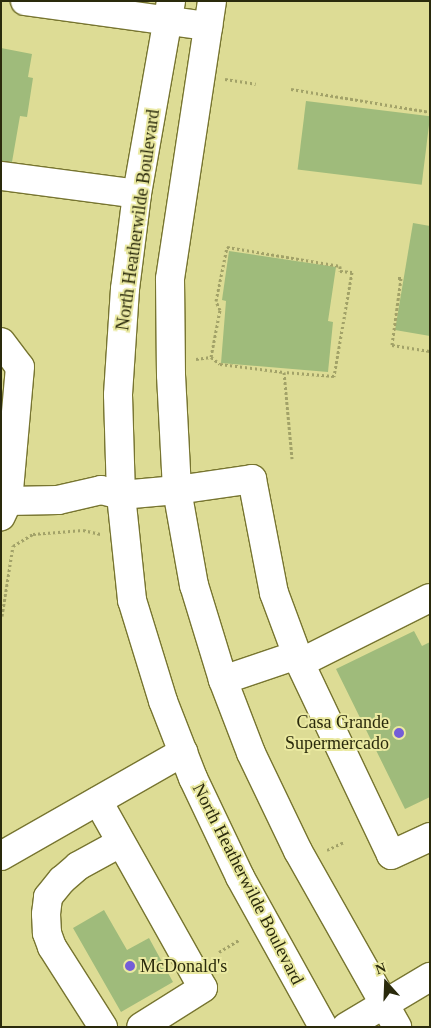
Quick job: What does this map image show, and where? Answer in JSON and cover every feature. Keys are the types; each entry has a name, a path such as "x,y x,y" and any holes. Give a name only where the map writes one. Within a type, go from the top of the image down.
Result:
{"main road":[{"path":"25,1 210,14 170,279 171,376 178,490 194,585 222,680 251,753 298,851 391,1016"},
{"name":"North Heatherwilde Boulevard","path":"169,12 137,194 125,289 118,395 121,495 132,600 163,701 183,752 240,877 323,1027"},
{"path":"1,176 137,194"},
{"path":"1,342 20,367 5,509 101,490 121,495 178,490 252,479 274,593 299,659 392,855 430,837"},
{"path":"222,680 299,659 430,598"},
{"path":"1,856 183,752"},
{"path":"98,801 203,988 141,1027"},
{"path":"103,1027 52,947 47,933 46,914 48,897 62,880 78,866 120,843"},
{"path":"346,1027 391,1016 430,977"}],"path":[{"path":"222,78 256,84"},
{"path":"292,89 430,112"},
{"path":"191,360 211,357 220,364 334,376 352,272 340,271 340,266 226,247 216,300 220,310 211,357"},
{"path":"398,278 400,278 392,345 430,351"},
{"path":"284,372 292,459"},
{"path":"2,616 10,552 22,539 33,534 83,530 106,536"},
{"path":"325,851 344,842"},
{"path":"218,952 239,940"}],"building":[{"path":"1,48 32,54 28,77 33,78 27,117 20,116 12,162 1,161"},
{"path":"306,101 430,116 422,185 298,169"},
{"path":"413,223 430,226 430,336 395,330"},
{"path":"229,251 336,267 328,321 333,322 328,372 221,363 226,301 222,300"},
{"name":"Casa Grande Supermercado","path":"414,631 422,646 430,642 430,797 405,809 336,669"},
{"name":"McDonald's","path":"104,910 127,950 149,938 173,982 121,1012 73,928"}],"place":[{"name":"Casa Grande Supermercado","path":"399,733"},
{"name":"McDonald's","path":"130,966"}]}
